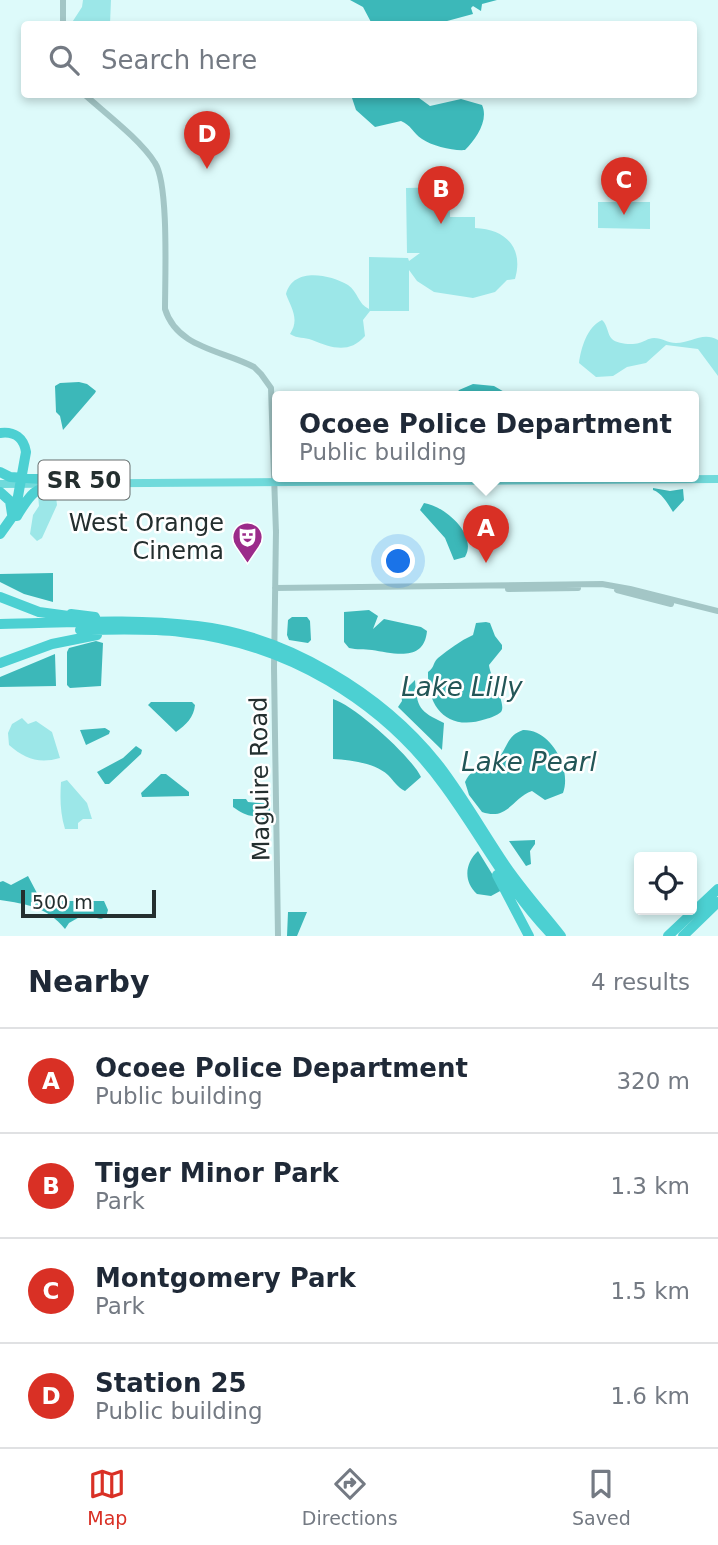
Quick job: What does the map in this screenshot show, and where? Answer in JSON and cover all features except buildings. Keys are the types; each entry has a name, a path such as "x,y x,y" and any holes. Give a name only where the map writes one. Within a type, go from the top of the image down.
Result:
{"highway":[{"path":"0,432 16,435 24,443 26,452 13,520"},
{"path":"0,472 10,477 58,482"},
{"name":"SR 50","path":"699,474 718,476"},
{"name":"SR 50","path":"699,476 718,476"},
{"path":"222,483 236,477"},
{"name":"SR 50","path":"168,481 236,477 272,479"},
{"name":"SR 50","path":"0,482 222,483 272,479"},
{"path":"0,536 34,492 58,482"},
{"path":"0,492 12,504 13,520"},
{"path":"0,596 53,615 169,619 249,638 304,659 350,685 392,716 442,769 553,931"},
{"path":"4,623 127,622 198,626"},
{"path":"0,630 146,629 199,635 252,647 303,667 337,685 384,720 421,756 447,788 521,900 553,931 562,936"},
{"path":"0,663 63,641 87,636 136,633 146,629"},
{"path":"484,846 529,936"},
{"path":"668,936 718,889"},
{"path":"675,936 718,895"},
{"path":"684,936 718,902"}],"main road":[{"path":"62,0 63,21"},
{"name":"Maguire Road","path":"88,98 157,165 163,184 165,309 172,326 185,338 250,365 261,374 272,395"},
{"name":"Maguire Road","path":"275,482 280,936"},
{"path":"275,590 530,586 614,589 718,613"}],"shaded area":[{"path":"83,0 111,0 110,21 73,21 82,7"},
{"path":"449,187 450,217 475,217 475,228 496,232 510,242 517,258 515,279 507,280 495,292 473,298 434,292 417,281 409,270 409,311 370,311 363,320 365,336 359,342 340,348 290,334 294,318 286,294 290,285 304,276 331,278 348,285 369,309 369,257 408,258 409,261 420,253 407,253 406,188"},
{"path":"598,202 650,202 650,229 598,228"},
{"path":"602,320 612,339 621,343 636,344 654,338 676,343 702,337 718,340 718,376 698,349 666,345 646,363 627,367 613,376 596,377 579,363 589,333"},
{"path":"47,491 56,497 57,505 42,538 37,541 30,534 33,515 39,506 38,495"},
{"path":"22,718 28,724 36,721 52,732 60,758 33,759 9,745 8,733 12,724"},
{"path":"67,780 87,803 92,819 83,819 78,823 78,829 65,829 63,823 61,782"}],"water":[{"path":"350,0 497,0 482,4 481,11 473,6 473,14 447,21 370,21 363,7"},
{"path":"352,98 419,98 430,106 461,99 482,105 484,117 477,135 465,150 449,149 426,142 401,121 375,127 356,110"},
{"path":"79,382 96,391 63,430 60,416 56,412 55,386 60,383"},
{"path":"473,384 494,386 503,391 458,391"},
{"path":"653,488 670,491 683,489 684,500 673,512"},
{"path":"424,503 441,510 457,523 467,540 465,557 454,560 445,538 420,510"},
{"path":"53,573 53,602 24,594 0,582 0,574"},
{"path":"369,610 378,616 373,629 384,619 421,627 427,631 425,641 420,648 406,654 349,648 344,642 344,612"},
{"path":"292,617 307,617 310,621 311,640 308,643 289,640 288,620"},
{"name":"Lake Lilly","path":"476,623 490,623 502,645 502,649 489,665 502,703 501,712 473,722 451,719 442,714 431,696 428,672 438,658 473,635"},
{"path":"96,641 103,643 101,686 70,688 67,685 69,648"},
{"path":"55,654 56,686 0,687 0,677"},
{"path":"415,680 421,708 444,723 442,750 398,707 402,701 401,694"},
{"path":"333,699 355,711 382,733 421,777 405,791 383,771 370,765 333,759"},
{"path":"151,702 192,702 195,705 189,720 176,732 148,705"},
{"path":"105,728 110,731 109,734 86,745 80,730"},
{"name":"Lake Pearl","path":"523,730 542,736 557,752 564,773 563,793 545,800 532,791 498,814 482,812 469,795 465,782 477,769 490,765 501,756 510,739"},
{"path":"136,746 142,750 141,754 109,784 105,784 97,772 123,758"},
{"path":"161,774 166,774 189,792 189,796 142,797 141,793"},
{"path":"233,799 270,804 270,823 264,823 260,815 249,815 236,809 233,807"},
{"path":"535,840 530,851 531,864 526,866 509,841"},
{"path":"478,851 502,890 491,896 477,894 469,883 468,866"},
{"path":"28,876 38,895 52,901 104,901 108,910 106,917 101,919 83,915 69,923 65,929 44,911 0,900 0,882 11,885"},
{"path":"288,912 307,912 297,936 287,936"}],"place":[{"name":"Station 25","path":"207,169"},
{"name":"Montgomery Park","path":"624,215"},
{"name":"Tiger Minor Park","path":"441,224"},
{"name":"Ocoee Police Department","path":"486,563"},
{"name":"West Orange Cinema","path":"247,564"}]}
